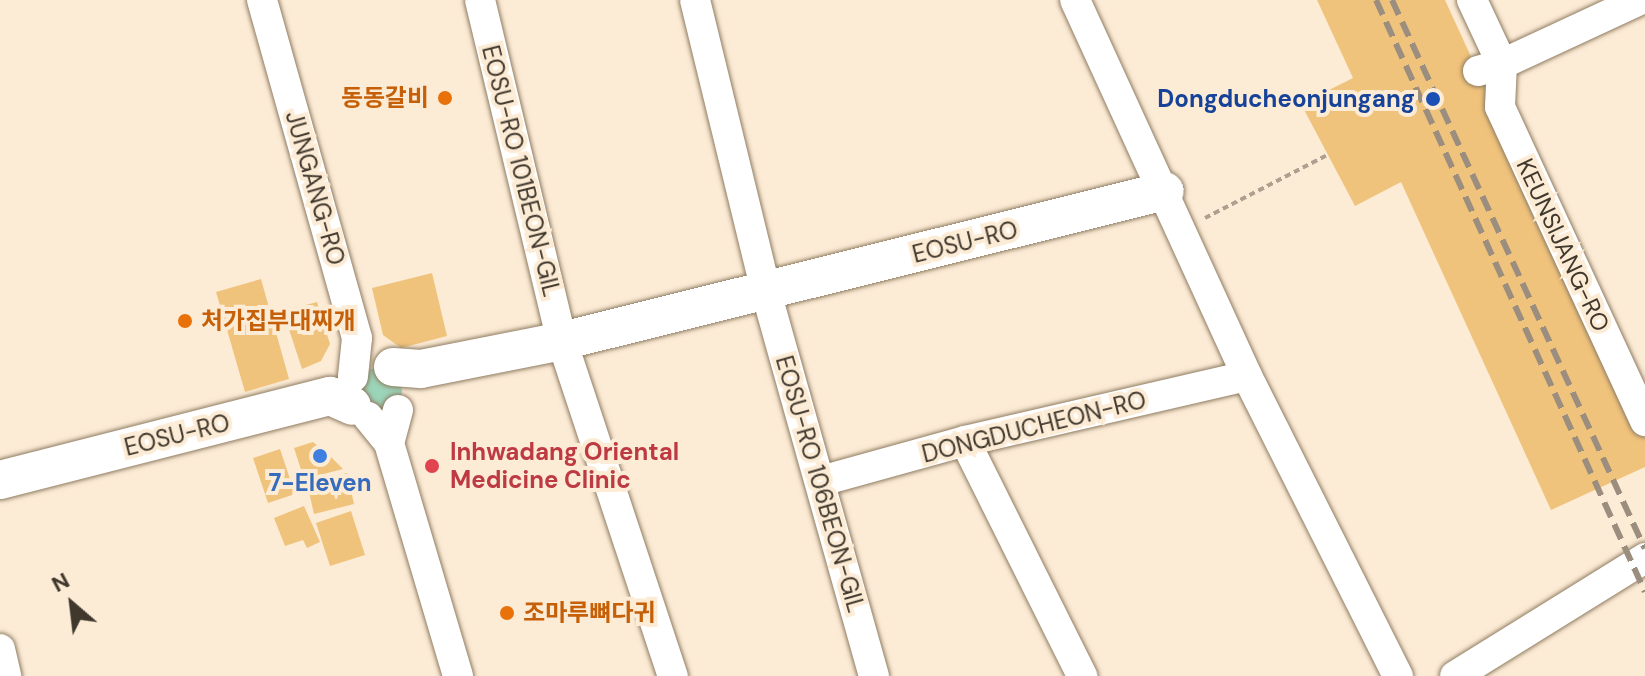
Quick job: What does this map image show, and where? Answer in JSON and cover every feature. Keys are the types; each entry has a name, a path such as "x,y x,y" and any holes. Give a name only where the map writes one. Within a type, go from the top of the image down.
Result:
{"main road":[{"name":"EOSU-RO","path":"405,384 562,341 1165,191"},
{"name":"EOSU-RO","path":"0,480 351,399"}],"street":[{"name":"JUNGANG-RO","path":"262,0 357,338 351,399"},
{"name":"EOSU-RO 101BEON-GIL","path":"480,0 562,341 673,676"},
{"path":"695,0 766,292"},
{"path":"1075,0 1183,230 1247,376 1398,676"},
{"path":"1472,0 1490,68 1640,0"},
{"name":"KEUNSIJANG-RO","path":"1490,68 1500,107 1645,421"},
{"name":"EOSU-RO 106BEON-GIL","path":"766,292 874,676"},
{"path":"357,338 405,384"},
{"path":"351,399 371,363 405,384"},
{"name":"DONGDUCHEON-RO","path":"821,481 965,441 1247,376"},
{"path":"351,399 392,416 405,384"},
{"path":"389,443 405,384"},
{"path":"351,399 389,443 458,676"},
{"path":"965,441 1082,676"},
{"path":"1455,676 1645,558"},
{"path":"0,649 6,676"}],"path":[{"path":"1183,230 1327,155"}],"green space":[{"path":"377,367 401,383 402,391 401,399 376,415 355,386 363,372"}],"building":[{"path":"1317,0 1445,0 1645,435 1645,467 1551,510 1401,182 1355,206 1301,104 1353,78"},
{"path":"432,273 447,336 401,348 383,335 372,288"},
{"path":"261,279 289,379 245,392 216,292"},
{"path":"317,302 330,344 321,361 302,369 283,311"},
{"path":"313,442 343,469 304,479 294,448"},
{"path":"280,449 295,494 268,503 253,458"},
{"path":"347,473 354,504 314,514 307,483"},
{"path":"304,506 320,542 307,548 303,540 285,546 274,518"},
{"path":"351,511 365,555 330,566 316,523"}],"railway":[{"path":"1376,0 1645,592"},
{"path":"1392,0 1645,549"}],"place":[{"name":"동동갈비","path":"445,98"},
{"name":"Dongducheonjungang","path":"1433,99"},
{"name":"처가집부대찌개","path":"185,321"},
{"name":"7-Eleven","path":"320,456"},
{"name":"Inhwadang Oriental Medicine Clinic","path":"432,466"},
{"name":"조마루뼈다귀","path":"507,613"}]}
